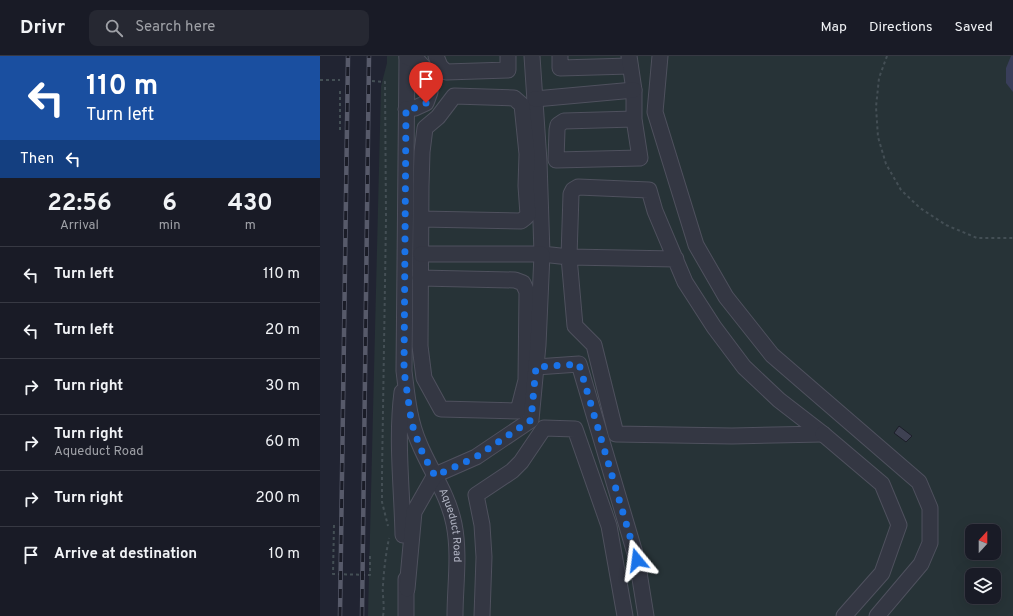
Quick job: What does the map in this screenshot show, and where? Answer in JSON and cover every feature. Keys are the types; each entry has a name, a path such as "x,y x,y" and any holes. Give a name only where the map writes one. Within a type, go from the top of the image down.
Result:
{"street":[{"path":"406,109 415,108 426,103 430,92 428,72 419,62 407,56"},
{"name":"Aqueduct Road","path":"406,616 407,589 403,540 399,411 404,371 407,56"},
{"path":"436,56 440,66 446,72 454,96"},
{"path":"446,72 508,70 508,56"},
{"path":"407,589 414,512 435,476 476,457 531,420 538,345 542,254 539,161 532,56"},
{"path":"560,56 560,68 630,61 634,90 634,119 640,158 556,160 558,125 564,121 634,119"},
{"path":"660,56 655,112 696,245 726,297 772,354 918,482 930,508 930,543 921,564 877,616"},
{"path":"535,99 634,90"},
{"path":"421,219 521,221 528,215 526,186 527,154 522,104 514,98 454,96"},
{"path":"420,278 514,280 522,283 527,292 526,380 518,411 441,409 424,378 420,346 420,278 422,152 425,128 438,117 454,96"},
{"path":"823,434 732,436 616,434 594,345 575,326 569,257 571,194 573,190 578,188 649,190 685,282 714,327 744,367 779,400 823,434 882,484 899,524 882,574 844,616"},
{"path":"421,254 542,254 569,257 676,259"},
{"path":"536,367 579,364 637,560 646,616"},
{"name":"Aqueduct Road","path":"404,371 414,431 423,454 446,498 454,524 456,552 455,616"},
{"path":"482,616 484,557 482,525 476,496 523,460 544,428 576,429 609,526 625,616"}],"path":[{"path":"888,56 879,78 876,107 878,137 886,164 901,190 920,208 946,225 977,238 1013,238"},
{"path":"320,80 340,80"},
{"path":"372,81 385,82 386,218 382,502 389,528"},
{"path":"340,91 340,130"},
{"path":"334,525 333,574 370,575 370,554"},
{"path":"383,616 383,587 390,533"}],"shaded area":[{"path":"387,56 1013,56 1013,616 368,616 381,86 387,63"}],"water":[{"path":"1011,56 1013,56 1013,92 1006,83 1006,68"}],"building":[{"path":"899,426 912,436 906,442 894,433"}],"railway":[{"path":"340,616 348,56"},
{"path":"362,616 369,56"}],"route":[{"path":"426,103 415,108 406,109 404,371 411,419 423,454 435,476 476,457 531,420 536,367 579,364 637,560"}]}
